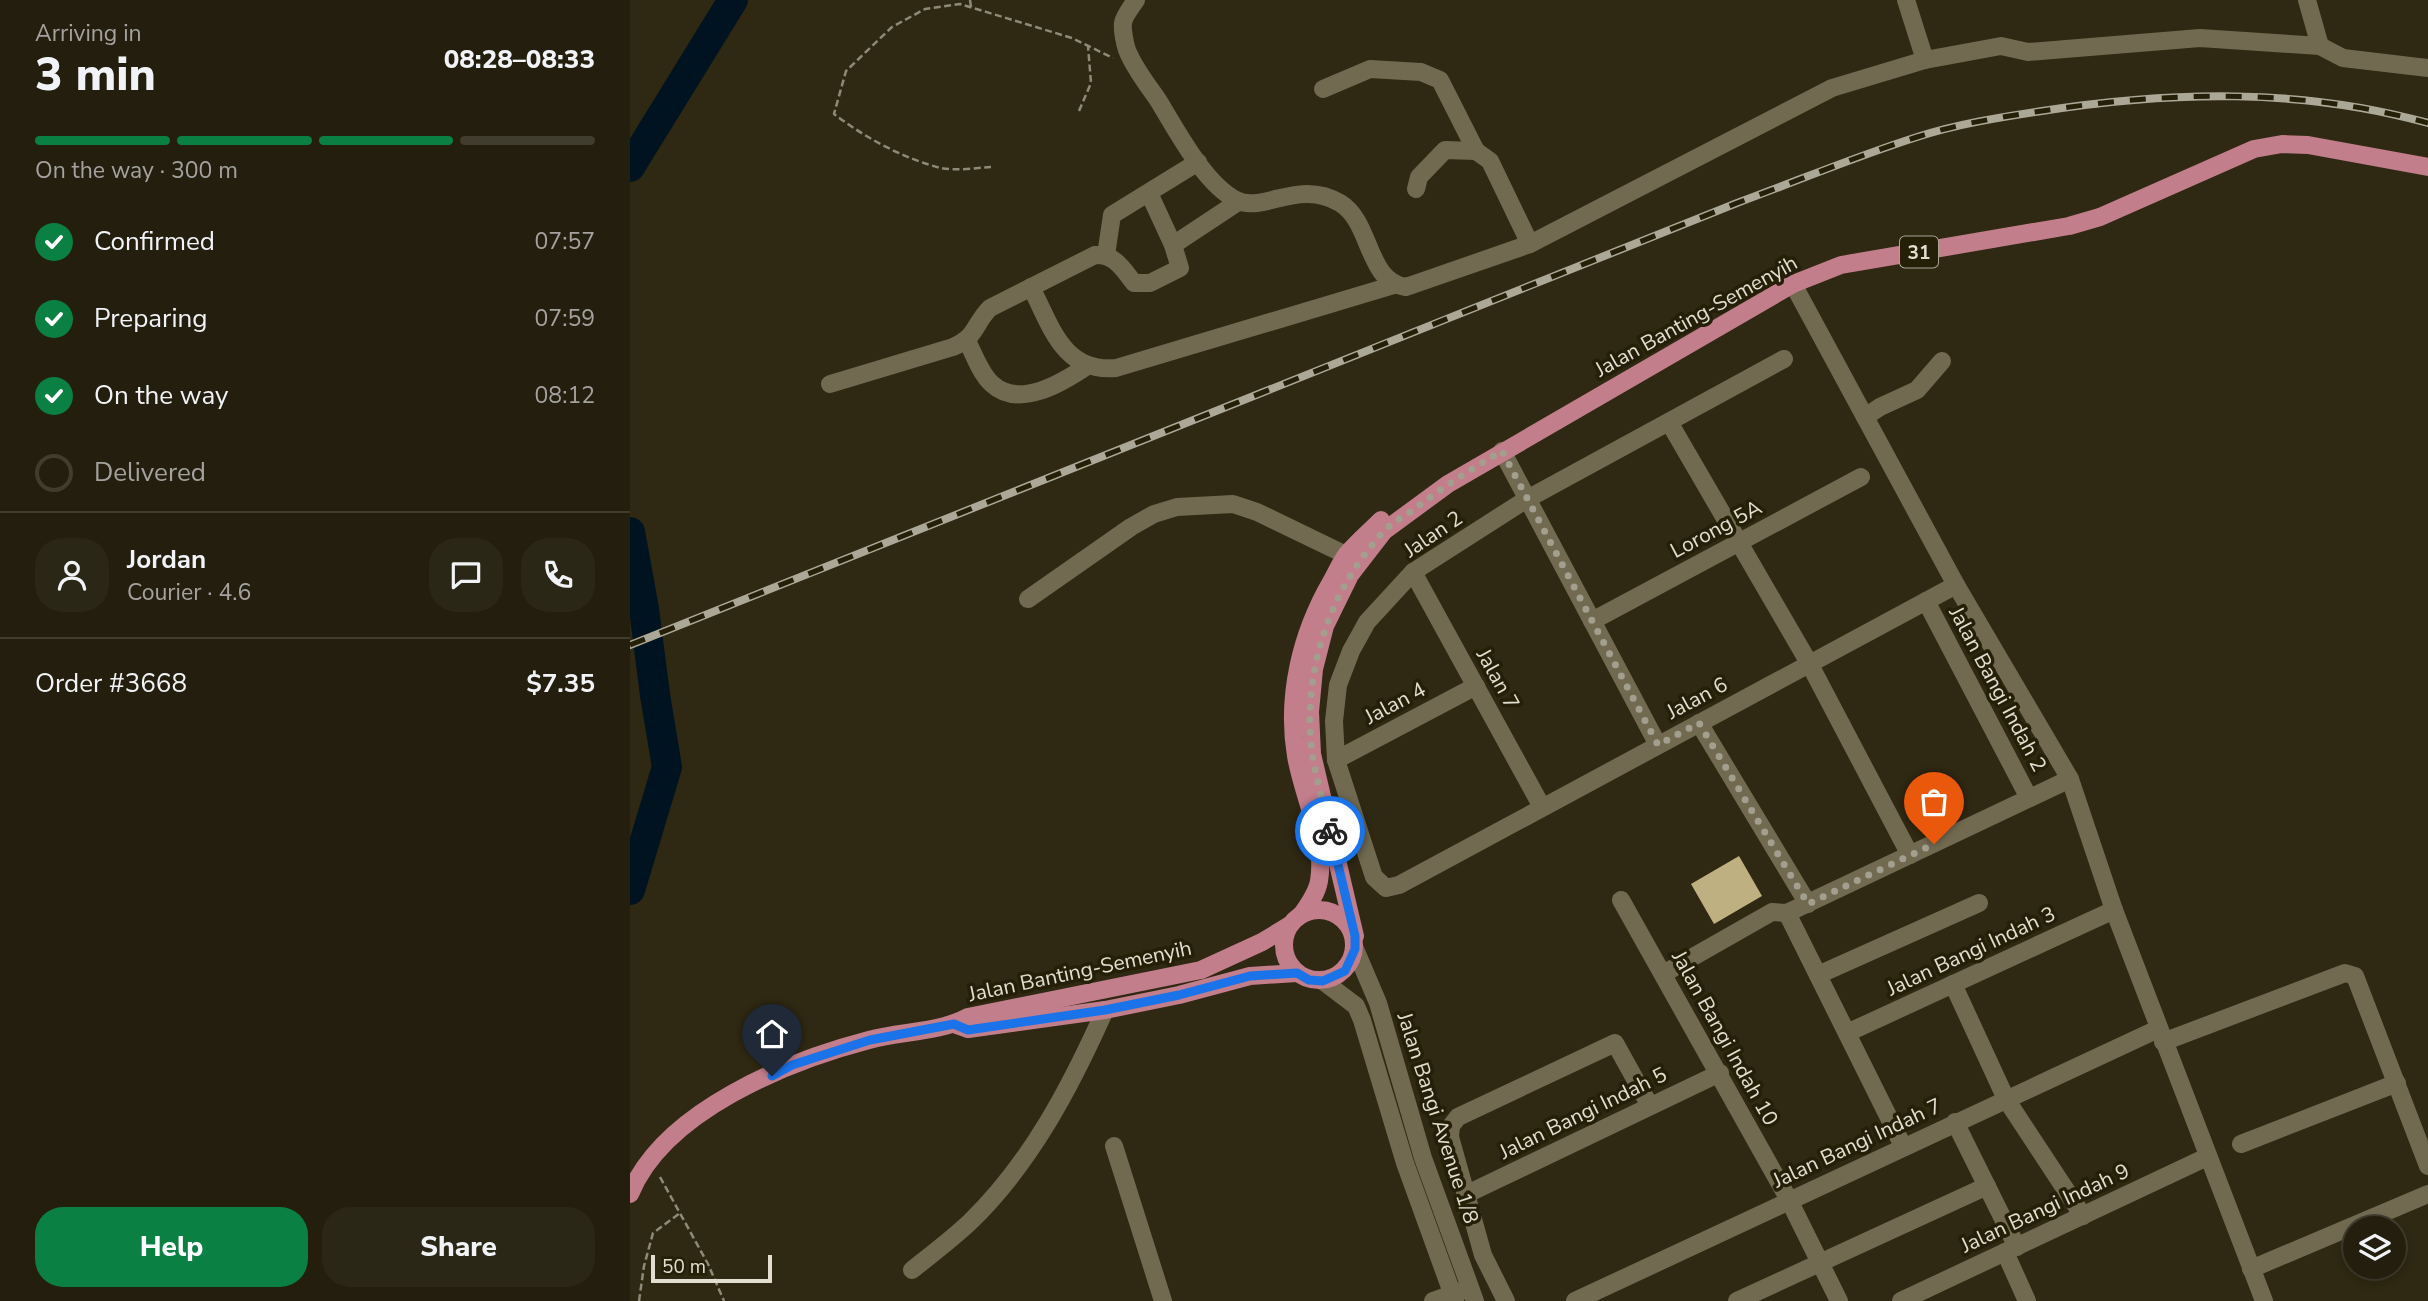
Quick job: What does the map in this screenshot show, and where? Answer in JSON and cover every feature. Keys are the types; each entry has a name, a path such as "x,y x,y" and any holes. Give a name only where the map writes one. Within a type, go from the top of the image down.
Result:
{"main road":[{"name":"Jalan Banting-Semenyih","path":"1355,943 1312,754 1310,712 1314,669 1325,626 1350,575 1384,531 1448,484 1793,284 1841,265 2069,226 2100,217 2254,149 2282,144 2308,145 2428,167"},
{"name":"Jalan Banting-Semenyih","path":"630,1194 649,1158 678,1129 710,1107 792,1065 870,1040 954,1024 968,1017 1202,970 1262,942 1296,919 1312,898 1319,883 1318,844 1296,756 1292,714 1298,667 1314,612 1346,555 1385,515 1448,484"},
{"path":"1318,909 1334,912 1347,922 1355,943 1345,971 1323,981 1309,980 1297,973 1288,963 1284,950 1284,937 1296,919 1318,909"},
{"name":"Jalan Banting-Semenyih","path":"954,1024 968,1030 1105,1010 1179,995 1250,976 1297,973"}],"street":[{"path":"1136,0 1123,23 1126,49 1198,162 1220,188 1238,202"},
{"path":"1906,0 1925,60"},
{"path":"2307,0 2320,46"},
{"path":"1031,287 1061,344 1073,358 1087,366 1116,368 1394,285 1406,287 1530,244 1832,89 1925,60 2001,46 2028,52 2200,38 2320,46 2343,58 2428,68"},
{"path":"1323,89 1370,69 1421,72 1440,79 1476,151 1490,161 1530,244"},
{"path":"1416,189 1419,177 1445,150 1476,151"},
{"path":"1106,255 1112,215 1198,162"},
{"path":"1173,245 1238,202 1260,202 1300,192 1321,194 1342,204 1355,217 1383,275 1394,285"},
{"path":"830,384 967,341 976,330 980,318 990,308 1095,255 1106,255 1117,262 1134,283 1150,283 1180,268 1173,245 1149,193"},
{"path":"1793,284 1956,585 2070,779 2114,909 2264,1301"},
{"path":"967,341 990,383 1011,394 1031,393 1052,387 1087,366"},
{"name":"Jalan 2","path":"1386,888 1374,877 1336,760 1334,721 1338,685 1351,651 1367,622 1413,572 1527,499 1783,359"},
{"path":"1865,417 1917,390 1942,361"},
{"path":"1669,422 1810,663 1910,855"},
{"path":"1502,451 1658,745"},
{"name":"Lorong 5A","path":"1592,621 1861,477"},
{"path":"1028,599 1132,527 1154,514 1177,507 1233,504 1257,512 1346,555"},
{"name":"Jalan 7","path":"1413,572 1542,807"},
{"name":"Jalan 6","path":"1386,888 1399,885 1956,585"},
{"name":"Jalan Bangi Indah 2","path":"1926,601 2029,798"},
{"name":"Jalan 4","path":"1336,760 1476,686"},
{"path":"1699,723 1808,904"},
{"path":"1663,974 1772,912 1787,914 2070,779"},
{"name":"Jalan Bangi Indah 10","path":"1621,900 1789,1199 1839,1301"},
{"path":"1818,975 1979,903"},
{"name":"Jalan Bangi Indah 3","path":"1847,1033 2114,909"},
{"path":"1787,914 1903,1146"},
{"name":"Jalan Bangi Avenue 1/8","path":"1355,943 1378,1003 1423,1158 1473,1294"},
{"name":"Jalan Bangi Indah 7","path":"1575,1301 2006,1099 2161,1035 2345,973 2354,976 2397,1083"},
{"name":"Jalan Bangi Avenue 1/8","path":"1323,981 1356,1006 1362,1020 1405,1163 1454,1298"},
{"path":"1953,984 2006,1099 2083,1216"},
{"path":"912,1270 971,1221 1022,1163 1080,1067 1105,1010"},
{"path":"1506,1301 1483,1255 1450,1137 1451,1126 1458,1117 1615,1043 1650,1106"},
{"name":"Jalan Bangi Indah 5","path":"1465,1195 1720,1073"},
{"path":"2241,1144 2397,1083 2428,1166"},
{"path":"1955,1122 1987,1186 2027,1301"},
{"path":"1114,1146 1163,1301"},
{"name":"Jalan Bangi Indah 9","path":"1901,1301 2207,1157"},
{"path":"1737,1301 1987,1186"},
{"path":"2251,1269 2428,1194"},
{"path":"1433,1301 1473,1294"}],"path":[{"path":"970,0 971,7"},
{"path":"990,167 944,169 921,161 849,126 834,114 846,71 892,27 925,9 960,4 1072,38 1112,58"},
{"path":"1079,111 1091,83 1088,46"},
{"path":"649,1158 708,1264 724,1301"},
{"path":"639,1301 644,1266 653,1233 680,1213"}],"building":[{"path":"1739,856 1762,896 1714,924 1691,884"}],"waterway":[{"path":"630,167 733,0"},
{"path":"630,532 667,767 630,890"}],"railway":[{"path":"630,645 1737,203 1932,132 1979,121 2090,104 2236,96 2333,104 2428,123"}],"way so far":[{"path":"1330,831 1312,754 1310,712 1314,669 1325,626 1350,575 1384,531 1448,484 1502,451 1658,745 1699,723 1808,904 1934,844"}],"route":[{"path":"772,1076 792,1065 870,1040 954,1024 968,1030 1105,1010 1179,995 1250,976 1297,973 1309,980 1323,981 1345,971 1355,949 1355,936 1330,831"}]}
